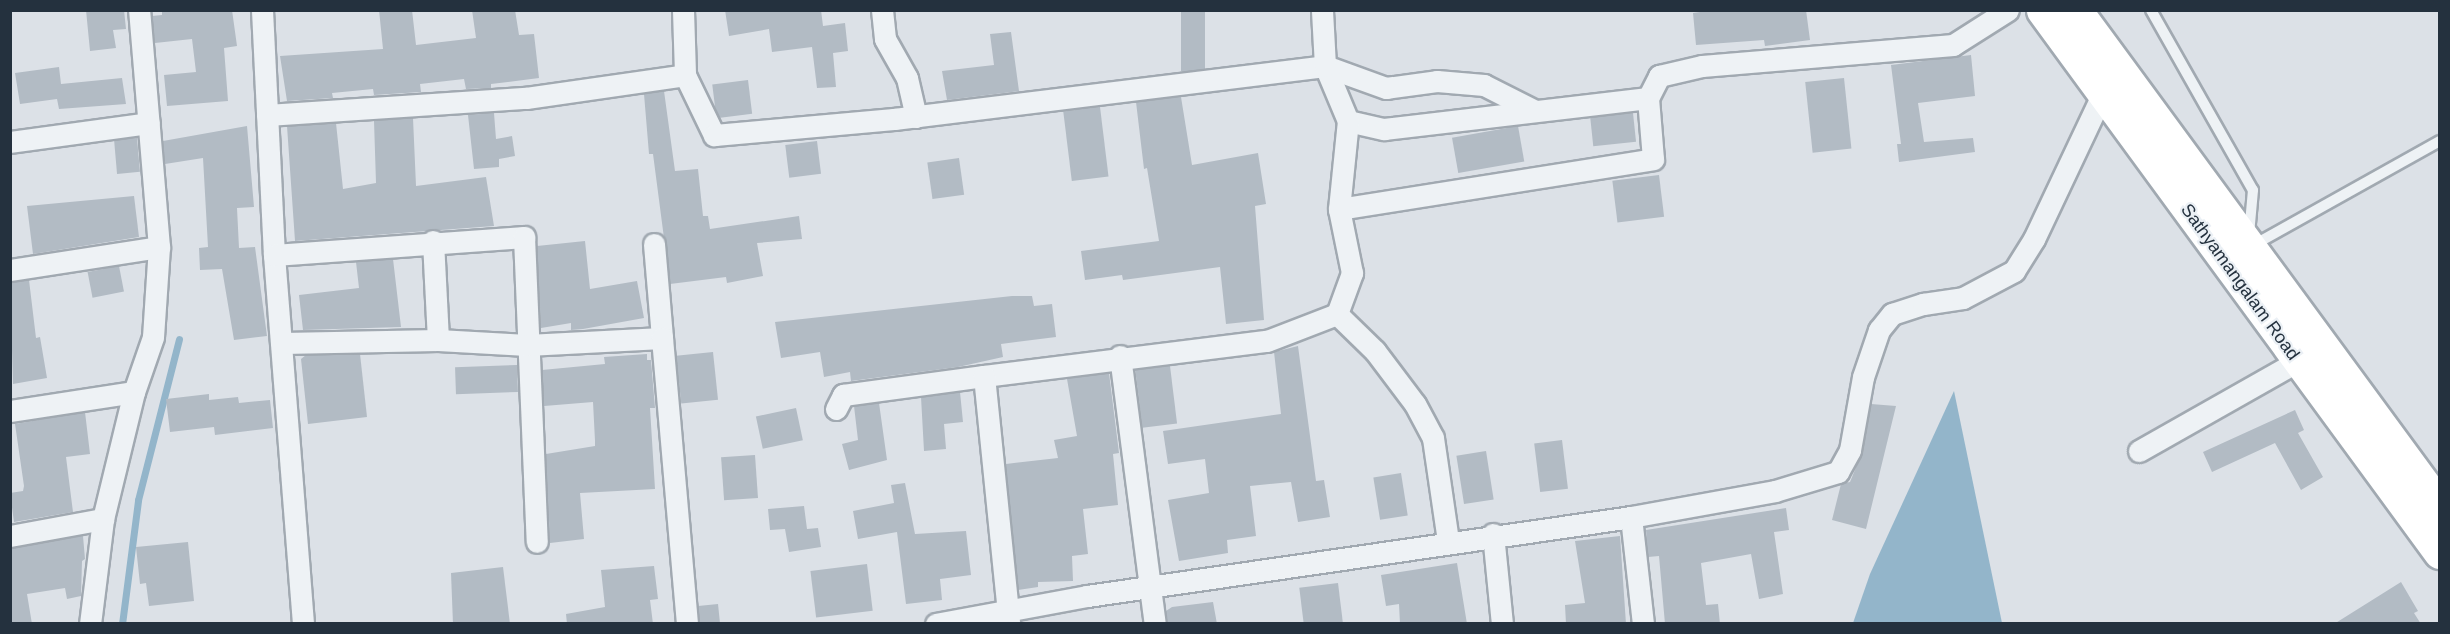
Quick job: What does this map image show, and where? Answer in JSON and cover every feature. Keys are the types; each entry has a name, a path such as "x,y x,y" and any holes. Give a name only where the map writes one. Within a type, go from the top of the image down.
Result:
{"highway":[{"name":"Sathyamangalam Road","path":"2043,10 2103,93 2439,507"},
{"name":"Sathyamangalam Road","path":"2075,10 2237,256 2298,361 2439,552"}],"street":[{"path":"90,624 103,519 134,392 153,337 159,247 139,10"},
{"path":"262,10 274,255 303,624"},
{"path":"683,10 685,75 714,135 916,117 1325,66 1386,88 1437,81 1484,85 1533,110"},
{"path":"882,10 885,39 907,78 916,117"},
{"path":"836,410 843,395 1120,356 1267,341 1336,314 1352,273 1339,209 1348,122 1325,66 1322,10"},
{"path":"1339,209 1653,159 1648,99 1659,76 1702,66 1953,45 2008,10"},
{"path":"267,115 526,98 685,75"},
{"path":"936,624 1008,616 1150,588 1493,534 1631,517 1775,491 1838,472 1850,450 1863,377 1879,330 1892,314 1923,303 1963,298 2013,271 2034,239 2103,93"},
{"path":"1348,122 1384,129 1533,110 1648,99"},
{"path":"10,142 149,123"},
{"path":"274,255 433,241 524,237 537,542"},
{"path":"433,241 438,340"},
{"path":"654,244 687,624"},
{"path":"10,270 159,247"},
{"path":"1336,314 1375,351 1415,404 1433,438 1448,541"},
{"path":"282,344 438,340 527,345 662,338"},
{"path":"1120,356 1155,624"},
{"path":"2139,451 2298,361"},
{"path":"984,376 1008,616"},
{"path":"10,411 134,392"},
{"path":"1631,517 1643,624"},
{"path":"10,536 103,519"},
{"path":"1493,534 1502,624"}],"lane":[{"path":"2151,10 2253,190 2237,256"},
{"path":"2237,256 2439,141"}],"water":[{"path":"1954,391 2002,623 1853,623 1870,574"}],"building":[{"path":"86,10 124,10 126,29 113,30 116,48 90,51"},
{"path":"162,10 232,10 237,46 224,48 228,101 167,106 164,75 196,72 192,39 155,43 152,16 162,15"},
{"path":"379,10 412,10 416,45 476,38 472,10 515,10 519,35 534,34 539,78 491,84 491,88 466,89 464,79 420,84 421,92 374,95 373,89 332,93 333,98 287,101 280,56 383,49"},
{"path":"725,10 821,10 823,26 845,23 848,51 833,53 836,87 817,88 812,47 772,52 769,29 729,36"},
{"path":"1181,10 1205,10 1205,71 1181,71"},
{"path":"1714,10 1806,10 1810,40 1765,46 1764,40 1696,45 1693,13"},
{"path":"1011,32 1019,91 947,100 942,71 994,65 990,34"},
{"path":"1971,55 1975,96 1918,103 1924,142 1973,138 1975,152 1899,162 1897,144 1901,144 1891,65"},
{"path":"59,67 61,84 122,78 126,104 59,109 57,99 20,104 15,73"},
{"path":"1844,78 1851,149 1813,153 1805,82"},
{"path":"748,80 752,114 716,118 712,84"},
{"path":"664,91 675,171 698,169 703,216 708,216 710,229 799,216 802,239 757,243 763,276 727,283 726,277 670,284 653,154 649,154 644,94"},
{"path":"1181,97 1192,165 1258,153 1266,204 1255,206 1264,320 1226,324 1220,267 1123,280 1122,275 1085,280 1081,251 1159,241 1147,168 1144,169 1136,102"},
{"path":"1100,107 1109,176 1072,181 1063,112"},
{"path":"494,113 496,139 512,136 515,156 499,159 499,167 474,169 468,115"},
{"path":"1633,113 1636,142 1593,146 1590,117"},
{"path":"413,118 416,186 486,177 494,226 295,241 287,126 336,123 343,189 376,183 374,121"},
{"path":"247,126 254,207 237,208 239,248 255,247 267,336 234,340 222,269 200,270 199,248 208,247 203,158 165,164 163,141"},
{"path":"1518,126 1524,161 1458,173 1452,138"},
{"path":"137,138 140,172 117,174 114,140"},
{"path":"817,141 821,174 789,178 785,145"},
{"path":"959,158 964,195 932,199 927,162"},
{"path":"1659,175 1664,217 1617,222 1612,181"},
{"path":"134,196 139,237 33,254 27,206"},
{"path":"585,241 590,289 637,281 644,318 583,329 571,330 571,323 541,328 537,246"},
{"path":"393,259 401,327 303,330 299,295 359,288 356,262"},
{"path":"119,266 124,292 93,298 88,272"},
{"path":"29,280 36,338 40,337 47,378 13,384 10,283"},
{"path":"1012,296 1032,296 1034,306 1052,304 1056,337 1001,344 1003,357 958,367 851,381 850,372 824,377 820,352 781,358 775,322"},
{"path":"1298,346 1316,481 1324,480 1330,517 1298,522 1291,482 1250,486 1256,536 1227,540 1228,553 1179,561 1168,500 1209,493 1205,459 1168,464 1163,431 1281,414 1274,352"},
{"path":"713,352 718,400 681,404 676,356"},
{"path":"360,354 367,417 308,424 301,359 306,355"},
{"path":"647,354 647,360 651,360 655,408 650,408 655,489 580,493 584,539 550,543 546,454 595,446 595,441 593,402 544,406 542,370 605,364 604,357"},
{"path":"517,365 518,392 456,394 455,367"},
{"path":"1170,366 1177,424 1142,428 1135,370"},
{"path":"1109,373 1119,453 1113,454 1118,505 1083,509 1088,554 1072,556 1073,581 1038,582 1038,587 1018,590 1006,464 1058,458 1054,440 1077,436 1067,379"},
{"path":"960,392 963,422 944,424 946,449 924,451 921,397"},
{"path":"209,394 209,400 238,397 239,403 270,400 273,428 215,435 214,427 170,432 166,399"},
{"path":"879,403 887,460 849,470 842,444 858,440 854,406"},
{"path":"1871,404 1896,406 1866,529 1832,520 1841,484 1850,482 1862,453"},
{"path":"796,408 803,440 763,449 756,417"},
{"path":"2295,410 2304,430 2298,433 2323,477 2301,490 2275,443 2212,472 2203,452"},
{"path":"85,412 90,454 66,457 73,512 14,522 10,493 23,491 24,486 15,424"},
{"path":"1562,440 1568,489 1540,492 1534,443"},
{"path":"1486,451 1494,499 1464,504 1456,456"},
{"path":"755,455 758,498 724,500 721,457"},
{"path":"1401,473 1408,515 1380,520 1373,477"},
{"path":"905,483 915,534 966,531 971,575 940,579 942,600 906,604 897,532 858,539 853,511 894,503 891,485"},
{"path":"804,506 807,529 818,528 821,547 789,552 785,529 770,530 768,509"},
{"path":"1786,508 1789,530 1774,532 1783,594 1759,599 1751,554 1701,563 1706,605 1718,604 1720,624 1665,624 1659,556 1648,557 1646,530"},
{"path":"83,536 85,559 82,561 81,596 67,599 65,588 27,594 32,624 10,624 10,548"},
{"path":"1620,536 1626,624 1566,624 1565,605 1585,603 1575,541"},
{"path":"188,542 194,601 149,606 146,583 140,584 136,547"},
{"path":"1457,563 1467,624 1400,624 1399,604 1386,606 1381,575"},
{"path":"867,564 873,611 816,618 810,571"},
{"path":"654,566 658,599 650,600 653,624 567,624 566,614 605,607 601,570"},
{"path":"503,567 510,624 453,624 451,573"},
{"path":"2401,582 2418,611 2414,613 2421,624 2334,624"},
{"path":"1338,583 1343,624 1304,624 1299,588"},
{"path":"1213,602 1217,624 1168,624 1166,611 1172,607"},
{"path":"718,604 720,624 700,624 698,606"}],"waterway":[{"path":"122,624 138,500 179,339"}]}
